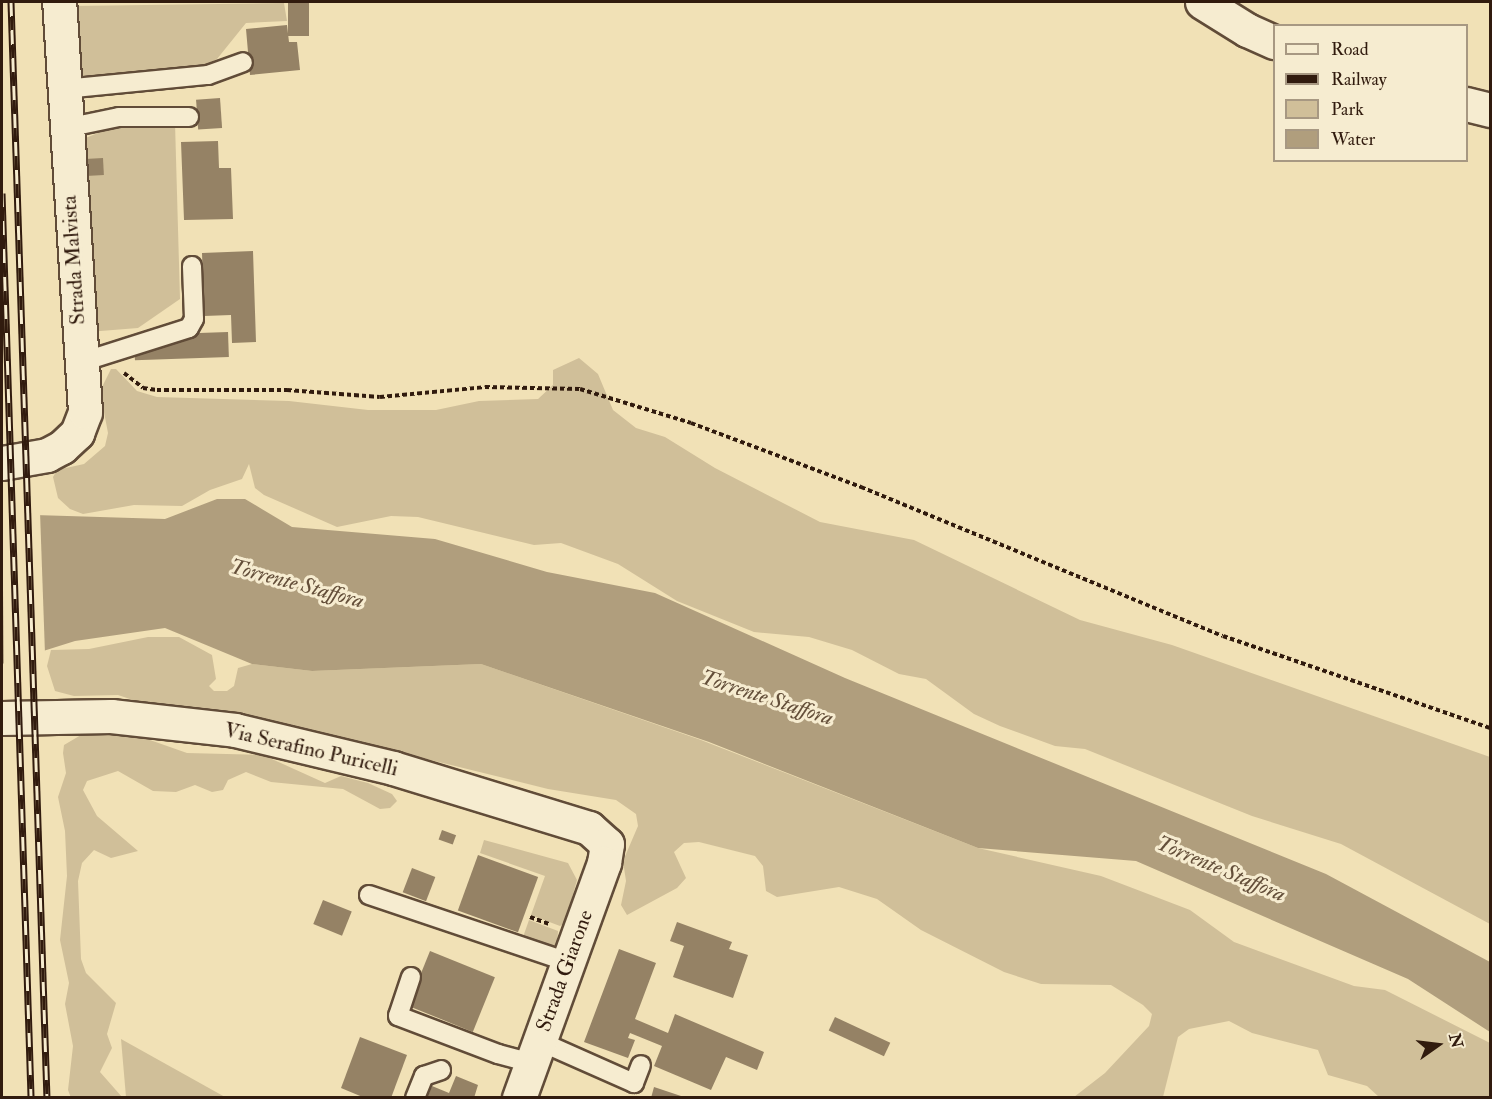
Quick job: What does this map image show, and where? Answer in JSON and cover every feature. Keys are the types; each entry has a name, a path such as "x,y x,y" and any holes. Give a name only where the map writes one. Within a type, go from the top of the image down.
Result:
{"street":[{"name":"Strada Malvista","path":"2,463 47,455 77,433 86,403 94,357 66,128 59,2"},
{"path":"1202,2 1247,30 1273,41"},
{"path":"1468,104 1491,110"},
{"name":"Via Serafino Puricelli","path":"2,718 111,716 235,730 393,768 590,828 607,844"},
{"name":"Strada Giarone","path":"519,1098 604,863 607,844"}],"lane":[{"path":"64,89 208,75 243,62"},
{"path":"66,128 119,117 189,117"},
{"path":"94,357 189,328 194,319 192,266"},
{"path":"369,895 568,962"},
{"path":"411,977 398,1016 498,1054 535,1052 634,1083 641,1065"},
{"path":"415,1098 424,1076 441,1070"}],"path":[{"path":"94,357 143,388 157,390 287,390 380,397 485,387 580,389 691,423 861,487 1223,636 1491,728"}],"green space":[{"path":"284,3 287,21 246,23 217,59 207,64 84,79 74,69 72,6"},
{"path":"175,123 180,299 138,328 88,332 78,141 108,129"},
{"path":"579,358 598,374 613,410 636,428 665,437 715,468 820,522 914,540 1080,620 1172,645 1490,757 1490,924 1341,844 1252,816 1085,749 1055,746 1000,726 974,714 926,679 899,674 852,650 809,637 754,632 677,601 618,564 561,543 534,545 418,517 391,516 337,527 264,495 255,488 249,464 242,479 210,490 182,506 134,505 83,514 70,509 58,498 53,477 57,470 84,464 105,446 108,433 100,391 111,369 116,369 137,391 157,397 289,401 368,410 436,410 479,401 538,399 553,385 553,370"},
{"path":"148,637 179,637 212,655 216,679 209,686 214,691 227,691 234,686 238,668 252,664 312,671 481,664 701,740 978,848 1101,876 1190,910 1234,942 1354,986 1385,990 1490,1043 1490,1097 1379,1097 1367,1086 1328,1075 1318,1050 1252,1033 1229,1021 1189,1029 1178,1037 1163,1097 1074,1097 1105,1073 1149,1026 1152,1014 1143,1005 1111,985 1041,984 1004,972 921,930 877,899 839,887 777,897 766,891 763,866 755,856 699,842 684,843 674,852 686,878 677,888 627,915 621,905 626,881 623,861 638,826 636,814 616,800 548,789 265,719 142,703 118,695 74,696 55,691 47,666 51,650 89,649"},
{"path":"130,733 187,753 263,755 325,783 341,776 368,783 392,794 397,801 390,808 380,809 343,789 271,782 246,772 228,780 223,790 212,792 195,785 176,792 153,791 118,771 87,781 83,790 97,816 138,851 111,858 94,850 82,863 78,881 81,959 86,973 116,1003 107,1034 112,1048 100,1072 122,1097 71,1098 68,1090 73,1046 65,1004 69,983 60,940 67,876 65,831 58,797 66,773 64,745 81,735"},
{"path":"484,840 568,863 577,880 565,923 560,926 531,915 545,876 480,853"},
{"path":"529,920 558,931 557,945 543,947 522,940"},
{"path":"121,1039 225,1097 126,1097"}],"water":[{"name":"Torrente Staffora","path":"217,499 245,499 292,527 435,539 547,572 655,593 845,678 1326,874 1490,962 1490,1032 1408,979 1136,861 978,848 709,742 481,664 312,671 252,664 165,628 75,641 2,664 2,514 165,519"}],"pier":[{"path":"2,511 40,512 45,654 4,667"}],"building":[{"path":"288,2 309,2 309,36 288,36"},
{"path":"287,25 289,42 297,42 300,70 250,75 246,29"},
{"path":"220,98 222,128 198,130 196,100"},
{"path":"218,141 219,168 231,168 233,219 184,220 181,142"},
{"path":"103,158 104,175 86,176 85,159"},
{"path":"253,251 256,342 232,343 231,315 204,316 202,253"},
{"path":"228,332 229,357 135,360 134,335"},
{"path":"442,830 456,835 453,845 439,839"},
{"path":"478,855 538,877 518,932 458,910"},
{"path":"412,868 435,877 426,901 403,892"},
{"path":"323,900 352,912 342,936 313,924"},
{"path":"677,922 732,942 729,949 748,955 733,998 673,977 684,946 670,941"},
{"path":"619,949 656,963 635,1019 668,1033 675,1014 764,1052 757,1070 726,1057 711,1090 654,1066 662,1046 630,1033 628,1038 635,1040 628,1058 584,1042"},
{"path":"430,951 495,977 473,1032 408,1006"},
{"path":"835,1017 890,1043 884,1056 829,1031"},
{"path":"360,1037 407,1055 391,1098 365,1098 341,1088"},
{"path":"456,1076 478,1085 474,1098 427,1098 432,1086 449,1093"},
{"path":"654,1087 684,1097 684,1098 651,1098"}],"railway":[{"path":"11,2 47,1098"},
{"path":"2,193 31,1098"}]}
